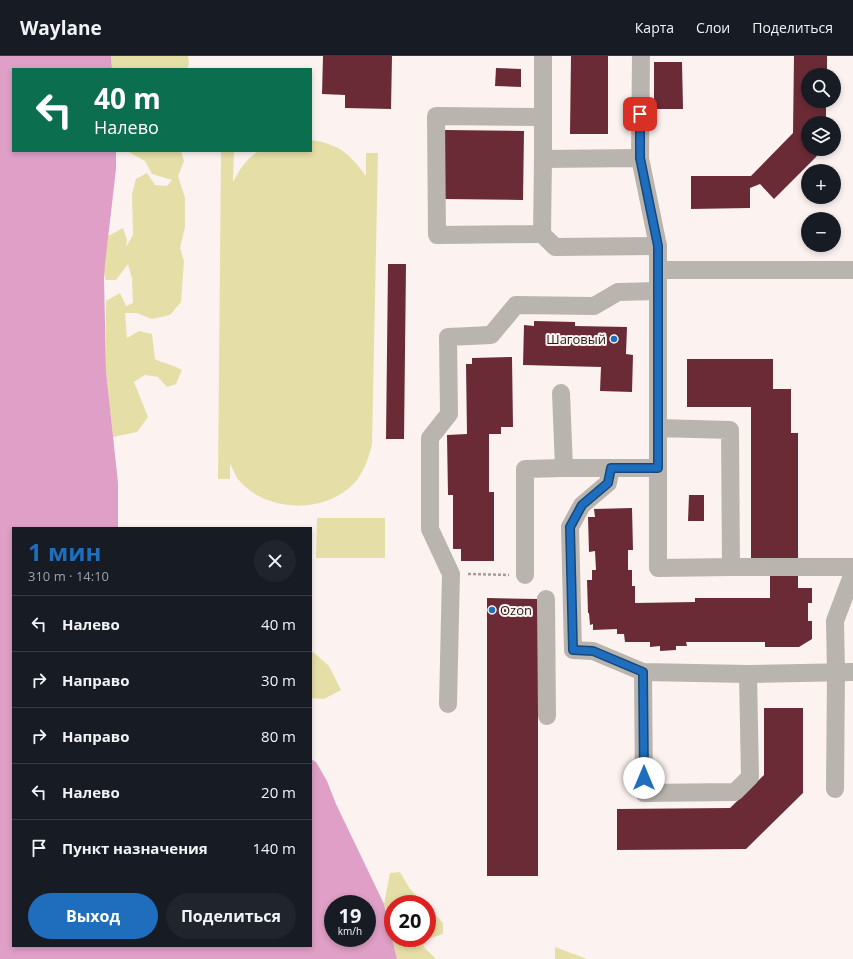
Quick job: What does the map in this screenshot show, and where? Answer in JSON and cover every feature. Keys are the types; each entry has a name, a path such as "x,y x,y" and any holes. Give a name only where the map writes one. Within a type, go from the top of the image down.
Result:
{"lane":[{"path":"543,56 542,234 554,247 658,246"},
{"path":"641,56 640,158 658,246 658,568 853,567"},
{"path":"542,117 436,116 437,235 542,234"},
{"path":"543,160 640,158"},
{"path":"658,270 853,270"},
{"path":"448,704 452,574 430,529 430,438 449,414 448,337 491,336 516,305 594,306 618,292 658,291"},
{"path":"561,393 564,468"},
{"path":"658,428 730,430 731,567"},
{"path":"525,575 525,469 658,468 658,465"},
{"path":"573,650 570,527 582,505 608,483 611,468"},
{"path":"835,789 845,672 835,621 853,573"},
{"path":"546,600 547,716"},
{"path":"546,650 593,651 643,672 748,674 845,672"},
{"path":"643,672 644,793 735,792 750,777 748,674"}],"path":[{"path":"452,574 525,575"}],"shaded area":[{"path":"0,56 111,56 112,68 12,68 12,152 116,152 116,169 104,278 106,371 118,483 118,527 12,527 12,947 312,947 312,760 316,762 327,781 336,804 384,904 384,947 394,947 397,959 0,959"},
{"path":"111,56 188,56 189,64 187,68 112,68"},
{"path":"312,140 329,144 343,151 355,162 366,176 366,153 378,153 372,444 368,458 357,480 345,491 330,500 314,504 297,506 280,504 263,498 249,490 237,478 230,464 230,479 218,479 221,152 234,152 233,182 250,157 258,152 312,152"},
{"path":"129,152 181,152 184,161 178,176 185,198 185,227 180,248 184,261 181,302 170,315 152,319 137,313 125,313 127,338 139,331 152,334 155,359 182,370 176,384 167,387 158,377 145,375 134,382 148,417 137,432 113,437 106,371 106,301 120,293 126,306 133,303 132,278 128,264 116,280 106,280 104,265 108,236 123,228 127,240 126,247 133,235 132,194 136,179 147,173 155,185 167,186 172,180 152,174 145,161"},
{"path":"317,518 385,518 385,558 316,558"},
{"path":"312,652 329,666 341,690 324,699 312,698"},
{"path":"400,872 410,889 416,895 386,895 390,873"},
{"path":"436,916 443,923 443,934 436,936"},
{"path":"394,947 424,947 436,959 397,959"},
{"path":"555,947 587,959 555,959"}],"building":[{"path":"323,56 392,56 391,109 345,108 345,95 322,94"},
{"path":"571,56 608,56 608,134 570,134"},
{"path":"794,56 827,56 827,68 801,68 801,108 826,108 826,116 801,116 801,156 817,156 809,164 801,164 801,172 774,199 760,184 750,188 750,208 691,209 691,176 751,176 793,133"},
{"path":"654,62 682,62 683,109 654,109"},
{"path":"496,68 521,69 521,87 495,86"},
{"path":"445,130 524,131 523,200 444,199"},
{"path":"388,264 406,264 404,439 386,439"},
{"path":"534,321 575,322 575,326 627,327 626,354 633,355 632,392 600,391 601,367 523,365 524,325 534,326"},
{"path":"512,357 513,427 501,427 501,434 489,434 489,492 494,492 494,561 461,561 461,549 453,549 453,495 448,495 447,435 467,434 466,364 472,364 472,358"},
{"path":"687,359 773,359 773,389 791,389 791,433 798,433 798,588 812,588 812,603 808,603 808,621 812,621 812,639 799,647 765,647 765,642 686,642 687,646 676,646 676,650 660,651 660,646 650,647 650,642 625,642 624,634 617,634 617,629 593,630 593,624 590,625 587,580 592,580 592,570 596,570 595,551 589,552 588,517 595,517 594,509 632,508 633,550 628,550 628,570 632,570 632,586 635,586 635,603 695,602 695,598 770,598 770,568 751,568 751,407 687,407"},
{"path":"689,495 704,495 704,521 688,521"},
{"path":"487,598 538,599 538,876 487,876"},
{"path":"764,708 803,708 803,793 746,849 617,850 617,809 730,808 764,775"}],"place":[{"name":"Шаговый","path":"614,339"},
{"name":"Ozon","path":"492,610"}],"route":[{"path":"640,114 640,158 658,246 658,468 611,468 608,483 582,505 570,527 573,650 593,651 643,672 644,778"}]}
